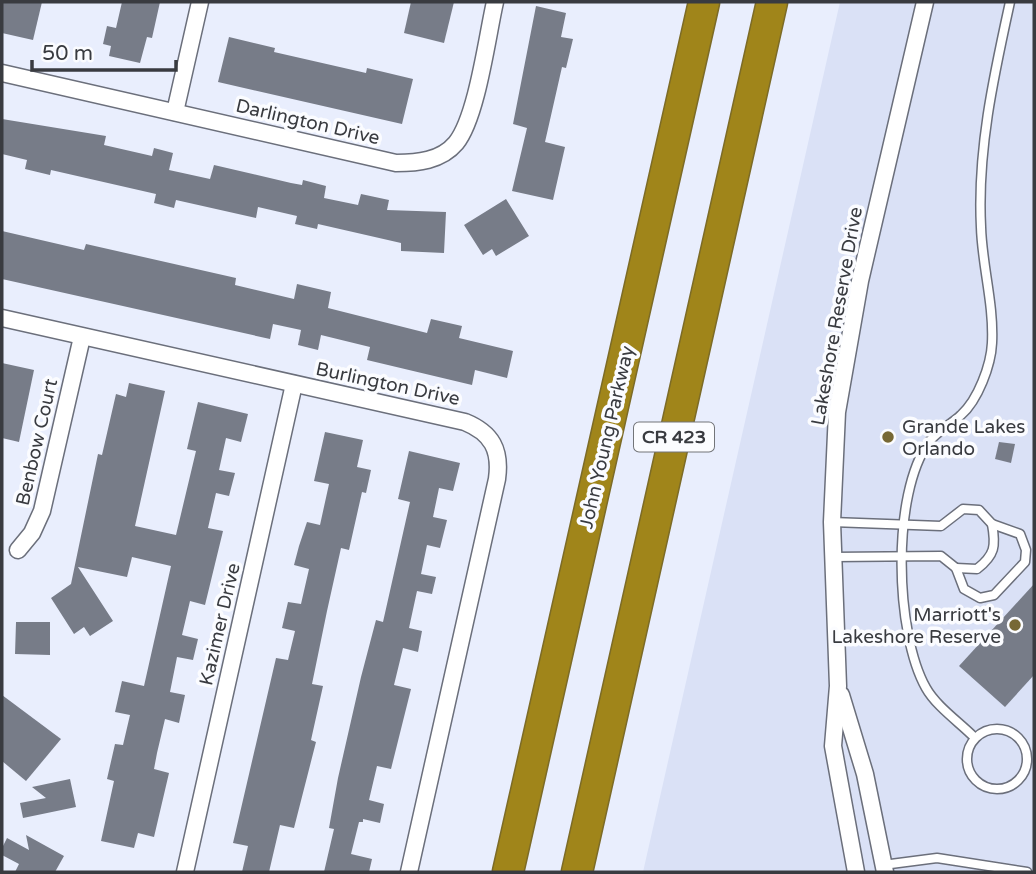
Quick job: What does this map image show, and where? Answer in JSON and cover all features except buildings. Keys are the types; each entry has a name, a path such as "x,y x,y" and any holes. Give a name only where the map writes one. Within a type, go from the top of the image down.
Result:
{"highway":[{"name":"John Young Parkway","path":"508,872 704,2"},
{"name":"CR 423","path":"577,872 772,2"}],"street":[{"path":"175,112 200,2"},
{"name":"Darlington Drive","path":"2,73 396,163 424,163 455,144 470,113 495,2"},
{"name":"Lakeshore Reserve Drive","path":"856,872 833,746 838,685 832,522 837,412 860,281 925,2"},
{"name":"Burlington Drive","path":"2,318 465,422 482,430 497,450 497,479 409,872"},
{"name":"Benbow Court","path":"18,550 33,533 42,511 82,337"},
{"name":"Kazimer Drive","path":"185,872 294,384"},
{"name":"Lakeshore Reserve Drive","path":"838,685 865,774 880,870"}],"lane":[{"path":"974,737 926,688 906,631 902,524 913,475 929,441 964,412 984,377 992,344 981,228 981,186 986,126 1010,2"},
{"path":"832,522 941,526 963,509 979,510 992,524 1020,534 1026,550 1025,562 994,595 980,598 964,589 956,568 941,556 833,556"},
{"path":"956,568 977,569 992,557 995,545 992,524"},
{"path":"997,727 1020,737 1028,752 1025,775 1002,791 979,786 965,764 974,737 997,727"},
{"path":"880,870 937,858 1027,872"}],"shaded area":[{"name":"Grande Lakes Orlando","path":"840,2 1034,2 1034,872 643,872"}],"place":[{"name":"Grande Lakes Orlando","path":"888,437"},
{"name":"Marriott's Lakeshore Reserve","path":"1015,625"}]}
